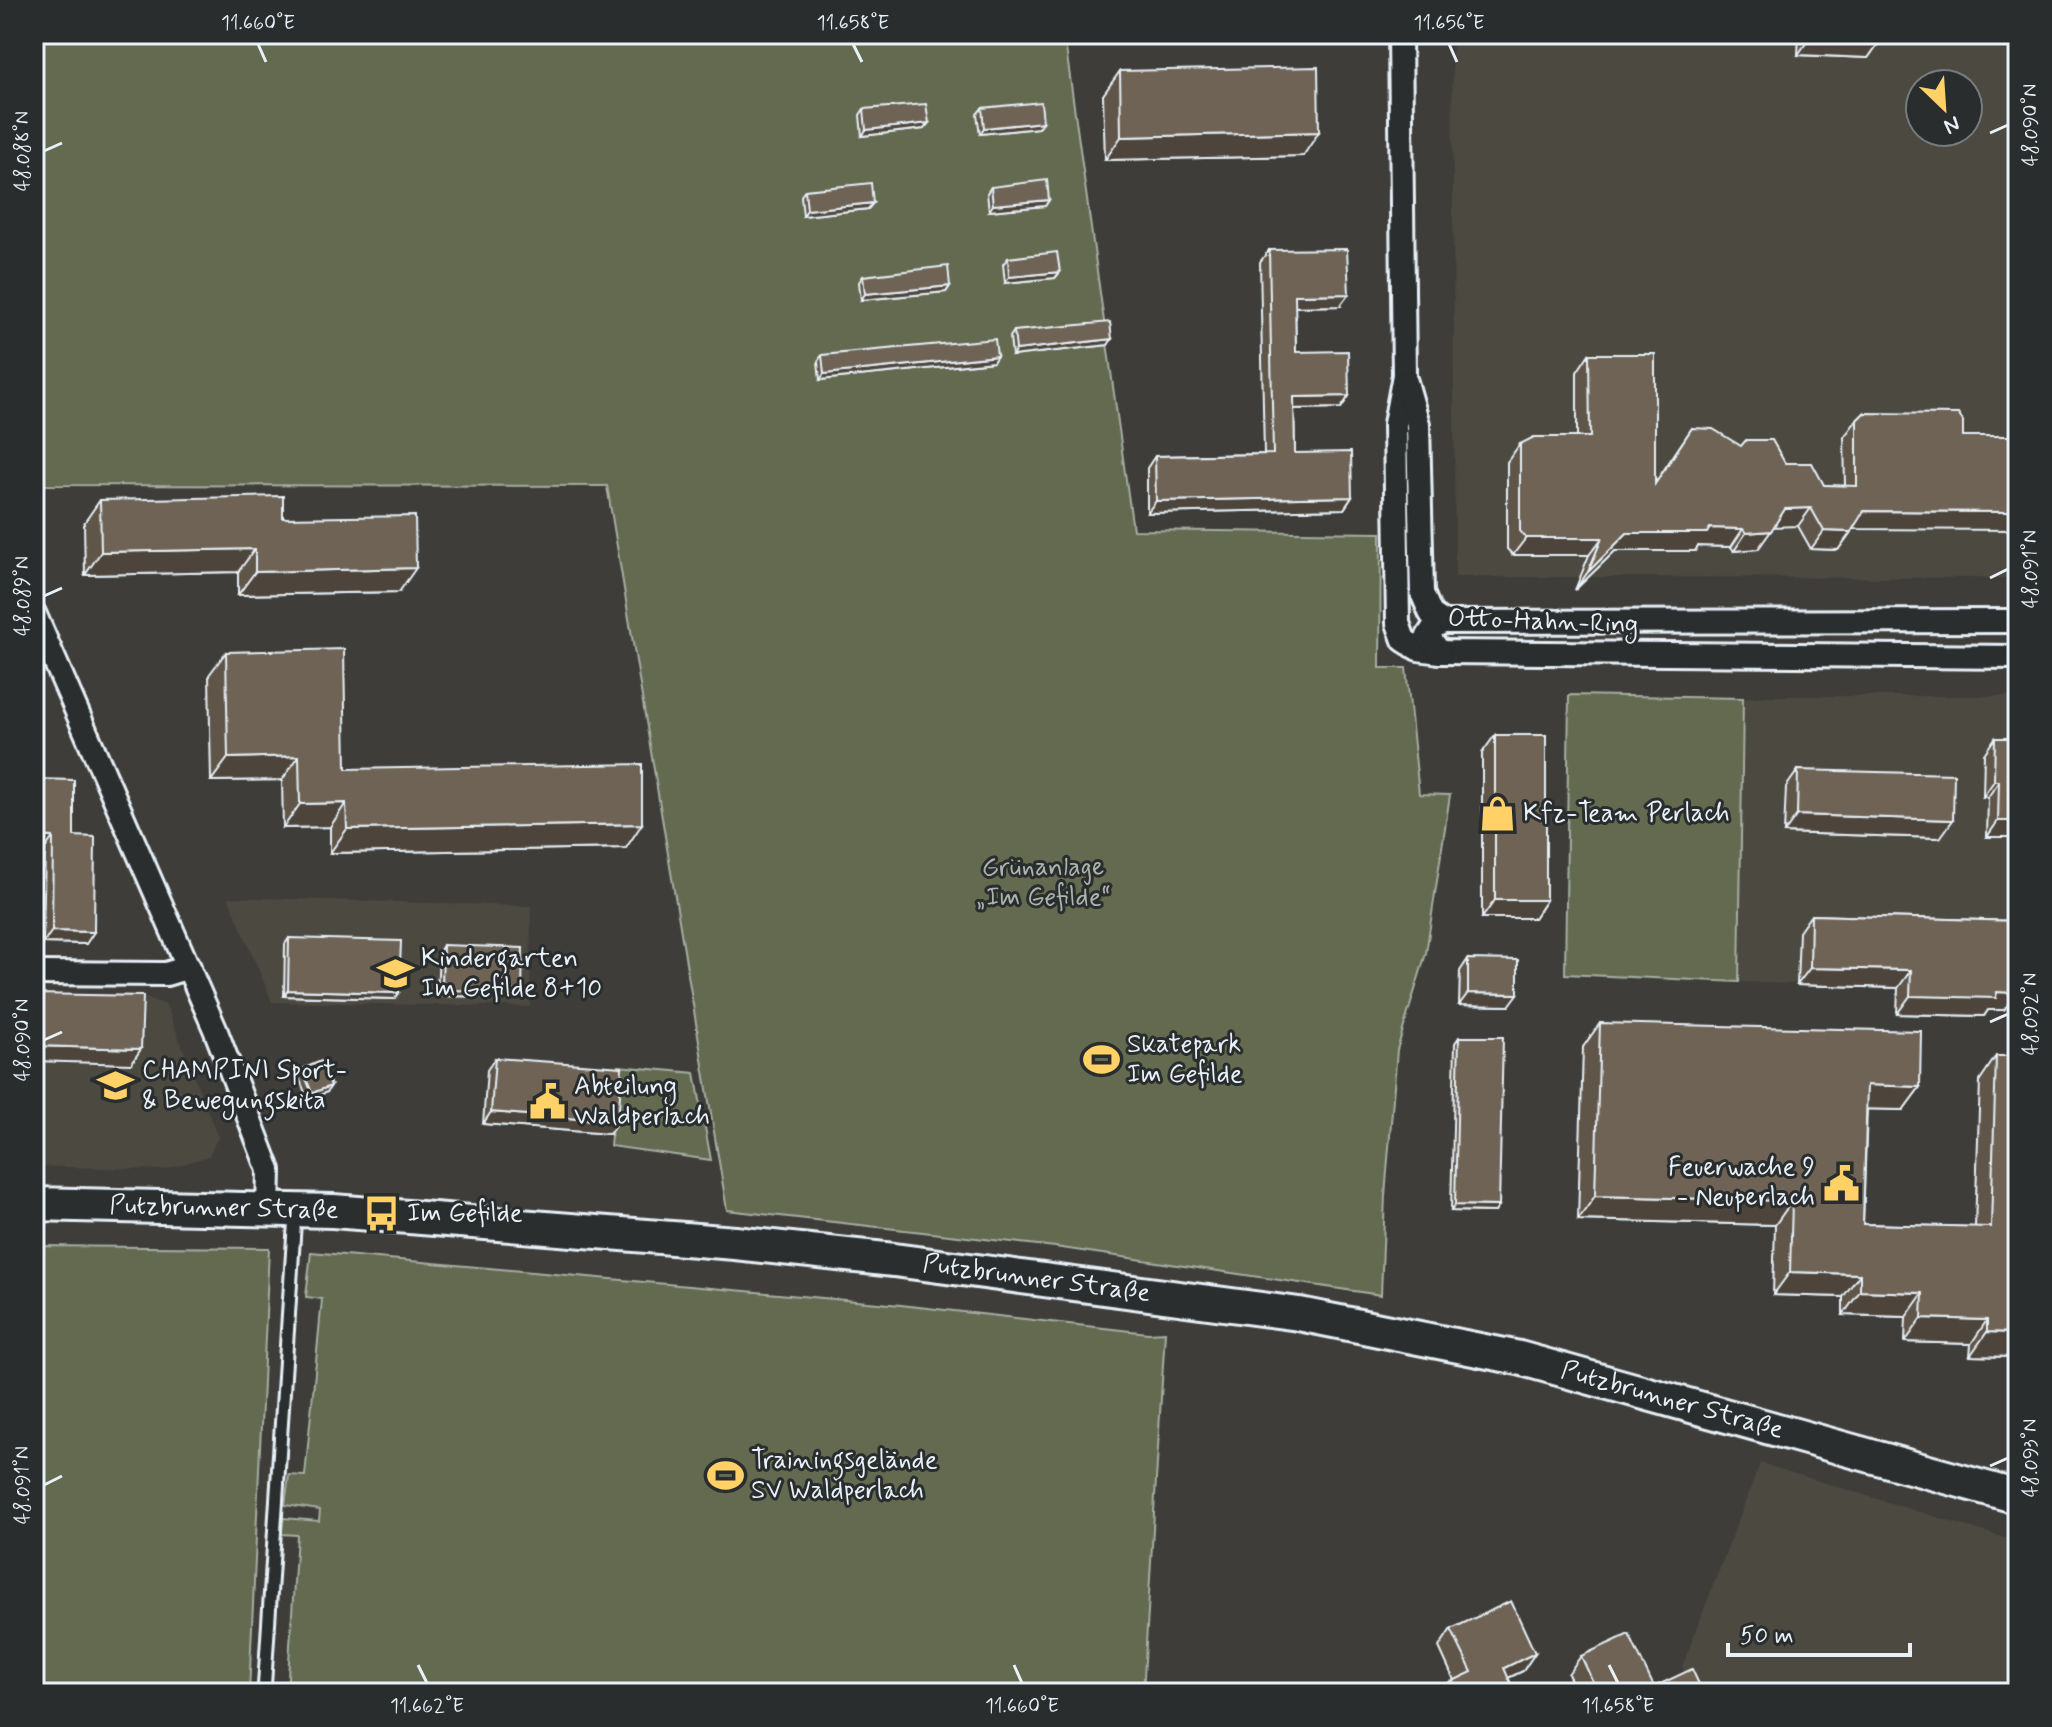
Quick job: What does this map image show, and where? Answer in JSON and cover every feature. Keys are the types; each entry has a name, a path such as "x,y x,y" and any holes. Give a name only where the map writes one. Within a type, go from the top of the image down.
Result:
{"main road":[{"name":"Putzbrunner Straße","path":"34,1204 282,1209 735,1243 894,1260 1299,1314 1533,1361 2018,1497"}],"street":[{"path":"1400,34 1404,375 1395,424 1398,623 1404,640 1418,649 1440,652"},
{"path":"1404,375 1418,424 1422,593 1431,614 1443,622"},
{"path":"34,613 189,967 282,1209"},
{"name":"Otto-Hahn-Ring","path":"2018,621 1443,622 1434,627 1428,636 1440,652 2018,657"},
{"path":"34,973 166,974 189,967"}],"lane":[{"path":"264,1693 282,1209"}],"shaded area":[{"path":"1452,34 2018,34 2018,578 1455,577"},
{"path":"2018,696 2018,992 1739,982 1743,698"},
{"name":"Kindergarten Im Gefilde 8+10","path":"228,897 531,906 530,1007 272,1002"},
{"name":"CHAMPINI Sport- & Bewegungskita","path":"134,994 166,1005 218,1137 209,1156 165,1170 34,1166 34,995"},
{"path":"1760,1463 2018,1542 2018,1693 1693,1693 1682,1667"}],"green space":[{"name":"Grünanlage „Im Gefilde“","path":"34,34 1064,34 1133,530 1381,533 1380,668 1406,668 1419,794 1450,795 1426,953 1397,1050 1385,1196 1381,1295 1055,1247 727,1210 607,486 34,485"},
{"path":"1569,695 1743,698 1739,982 1565,974"},
{"path":"618,1066 695,1073 711,1160 610,1146"},
{"path":"34,1246 269,1248 249,1693 34,1693"},
{"name":"Trainingsgelände SV Waldperlach","path":"311,1252 901,1305 1148,1333 1165,1332 1143,1693 287,1693 297,1535 281,1534 283,1518 319,1521 320,1510 285,1505 289,1475 305,1476 322,1299 306,1297"}],"building":[{"path":"1318,67 1319,132 1121,137 1120,71"},
{"path":"1041,102 1043,122 984,128 982,108"},
{"path":"926,104 929,123 866,130 864,109"},
{"path":"1047,180 1049,200 993,205 991,187"},
{"path":"871,183 873,203 807,210 805,190"},
{"path":"1347,249 1349,294 1295,295 1296,352 1348,351 1349,396 1294,397 1295,453 1351,452 1352,497 1156,501 1155,456 1273,454 1269,250"},
{"path":"1057,252 1060,272 1009,277 1008,258"},
{"path":"948,266 950,286 865,294 863,276"},
{"path":"1110,322 1112,339 1016,350 1014,331"},
{"path":"995,339 997,356 824,374 822,355"},
{"path":"1589,354 1655,354 1655,484 1692,428 1713,429 1741,446 1746,440 1772,440 1785,463 1812,463 1824,485 1857,486 1857,420 1864,413 1958,414 1963,421 1963,436 2018,436 2018,512 1864,511 1851,532 1824,531 1811,508 1785,509 1771,531 1746,533 1743,529 1710,528 1707,533 1627,533 1588,572 1602,538 1526,538 1520,531 1520,444 1534,437 1590,437"},
{"path":"283,496 283,518 415,516 416,568 255,572 255,549 101,552 100,500"},
{"path":"344,649 346,769 642,764 642,824 347,829 346,803 300,804 299,756 228,758 226,652"},
{"path":"1495,735 1546,735 1546,900 1495,900"},
{"path":"1995,738 2018,738 2018,821 1998,821 1999,781 1994,781"},
{"path":"1798,770 1954,774 1953,820 1797,815"},
{"path":"35,779 74,780 74,836 95,837 94,932 52,931 53,837 34,836"},
{"path":"1811,915 2018,921 2016,993 1997,992 1996,998 1910,996 1911,970 1810,968"},
{"path":"289,938 401,941 399,993 288,990"},
{"path":"443,945 523,948 522,991 442,990"},
{"path":"1468,959 1518,960 1518,994 1468,993"},
{"path":"34,994 143,996 141,1049 34,1046"},
{"path":"1600,1023 1921,1031 1920,1087 1867,1085 1863,1224 1991,1227 1996,1056 2018,1056 2018,1333 1987,1332 1987,1320 1922,1318 1923,1293 1860,1291 1860,1274 1790,1272 1792,1201 1595,1196"},
{"path":"1459,1037 1503,1037 1499,1206 1455,1205"},
{"name":"Abteilung Waldperlach","path":"495,1058 622,1067 618,1122 491,1112"},
{"path":"321,1061 331,1086 312,1093 302,1069"},
{"path":"1511,1601 1535,1653 1504,1668 1515,1693 1443,1693 1440,1687 1472,1672 1451,1629"},
{"path":"1629,1634 1654,1687 1692,1669 1703,1693 1598,1693 1581,1656"}],"place":[{"name":"Kfz-Team Perlach","path":"1497,814"},
{"name":"Kindergarten Im Gefilde 8+10","path":"395,974"},
{"name":"Skatepark Im Gefilde","path":"1101,1060"},
{"name":"CHAMPINI Sport- & Bewegungskita","path":"116,1086"},
{"name":"Abteilung Waldperlach","path":"548,1102"},
{"name":"Feuerwache 9 - Neuperlach","path":"1841,1183"},
{"name":"Im Gefilde","path":"381,1214"},
{"name":"Trainingsgelände SV Waldperlach","path":"725,1476"}]}
